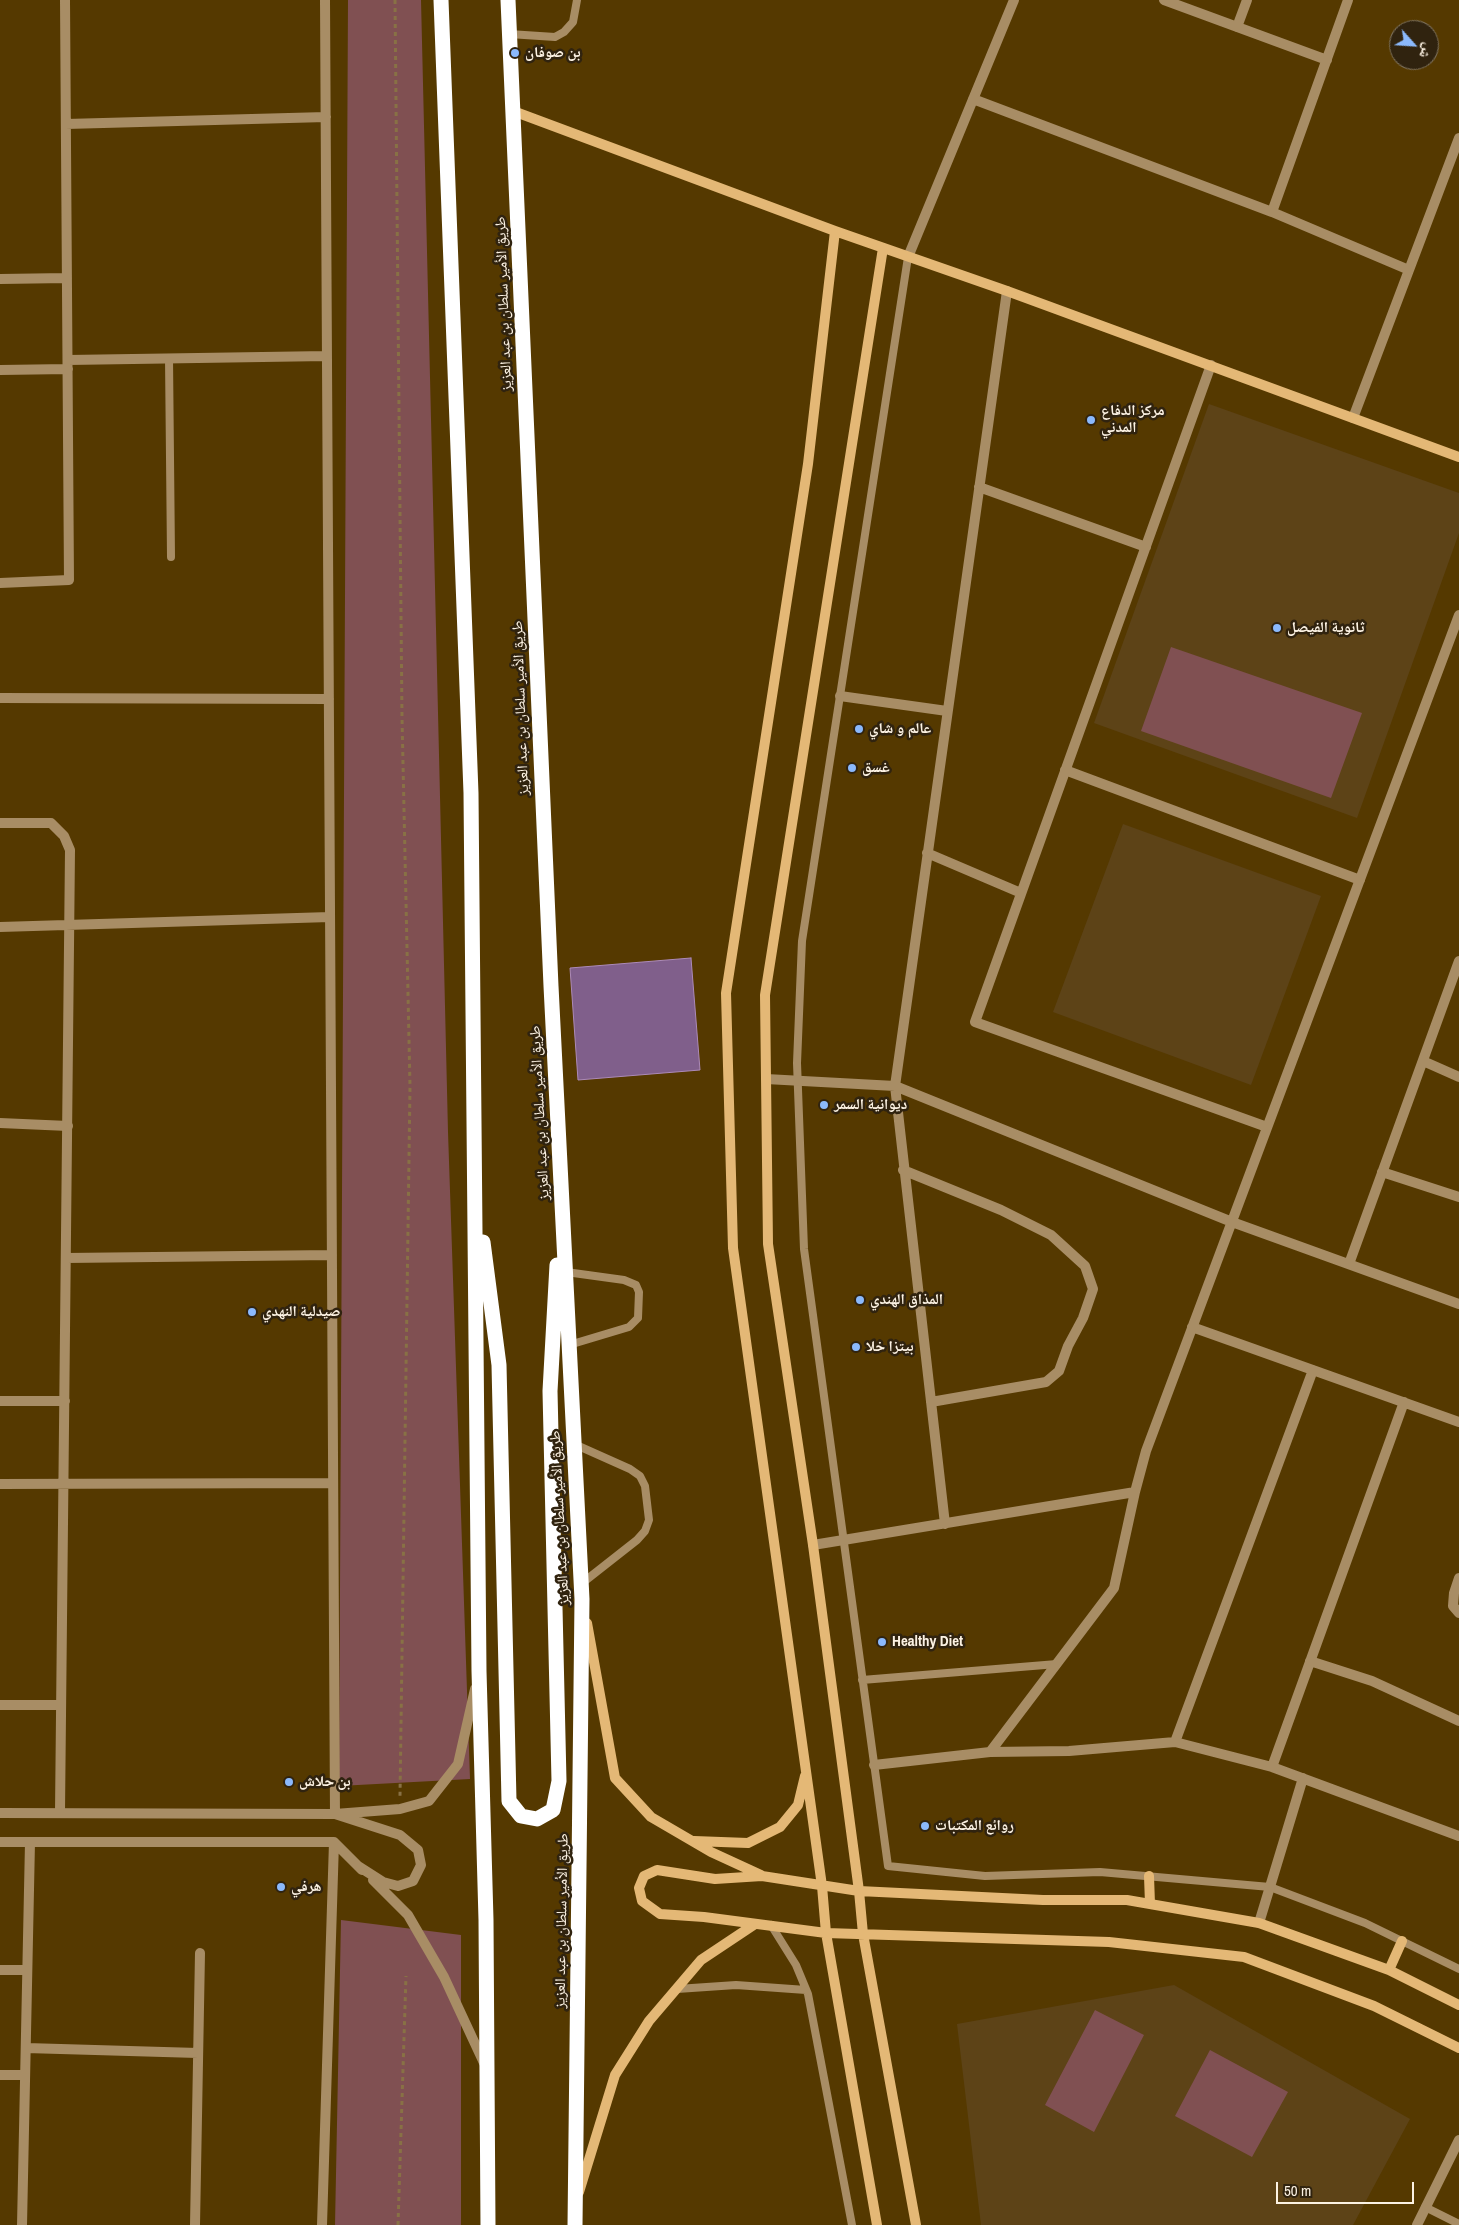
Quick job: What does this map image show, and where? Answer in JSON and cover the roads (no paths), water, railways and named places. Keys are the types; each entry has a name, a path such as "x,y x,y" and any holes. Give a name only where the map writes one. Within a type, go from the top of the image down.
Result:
{"highway":[{"path":"441,0 470,792 479,1671 486,1920 488,2225"},
{"name":"طريق الأمير سلطان بن عبد العزيز","path":"508,0 561,1187 582,1591 575,2225"},
{"path":"474,1169 499,1366 509,1802 521,1816 537,1819 553,1810 559,1781 550,1392 561,1187"}],"street":[{"path":"0,583 69,580 65,0"},
{"path":"325,0 335,1814"},
{"path":"908,256 1014,0"},
{"path":"1164,0 1327,60"},
{"path":"1237,27 1248,0"},
{"path":"1272,212 1348,0"},
{"path":"973,99 1272,212 1409,270"},
{"path":"513,111 835,231 1007,291 1459,457"},
{"path":"66,124 326,117"},
{"path":"1354,418 1459,138"},
{"path":"835,231 808,464 726,993 734,1248 822,1886 826,1934 877,2225"},
{"path":"883,248 765,995 768,1244 813,1545 859,1891 863,1934 916,2225"},
{"path":"0,279 67,278"},
{"path":"945,1524 903,1170 895,1086 1007,291"},
{"path":"0,370 169,358 327,356"},
{"path":"1210,366 975,1022 1267,1127"},
{"path":"979,487 1146,547"},
{"path":"990,1752 1114,1588 1146,1451 1459,615"},
{"path":"840,696 948,711"},
{"path":"0,698 329,699"},
{"path":"1065,770 1360,880"},
{"path":"0,823 51,823 64,836 70,850 65,1483 60,1812"},
{"path":"927,853 1021,893"},
{"path":"0,927 330,917"},
{"path":"1348,1264 1459,961"},
{"path":"1422,1061 1459,1077"},
{"path":"766,1079 895,1086 1232,1222 1459,1304"},
{"path":"0,1123 68,1126"},
{"path":"903,1170 1000,1210 1051,1235 1085,1266 1093,1289 1083,1318 1068,1346 1059,1372 1046,1382 931,1402"},
{"path":"1382,1172 1459,1197"},
{"path":"66,1258 332,1255"},
{"path":"1192,1327 1459,1422"},
{"path":"1175,1742 1313,1370"},
{"path":"0,1401 65,1401"},
{"path":"1272,1767 1404,1402"},
{"path":"0,1484 333,1483"},
{"path":"813,1545 1135,1492"},
{"path":"1459,1578 1452,1606 1459,1613"},
{"path":"582,1591 614,1778 651,1817 711,1852 762,1876"},
{"path":"1310,1661 1372,1681 1459,1721"},
{"path":"0,1813 335,1814 400,1809 429,1801 458,1764 479,1671"},
{"path":"0,1706 61,1705"},
{"path":"874,1765 990,1752 1069,1751 1175,1742 1272,1767 1459,1836"},
{"path":"691,1841 748,1843 780,1827 798,1805 806,1770"},
{"path":"1259,1923 1303,1778"},
{"path":"335,1814 400,1834 418,1850 421,1865 413,1881 398,1886 383,1882 358,1866"},
{"path":"0,1842 334,1842 408,1915 444,1977 487,2068"},
{"path":"22,2225 30,1842"},
{"path":"322,2225 334,1842"},
{"path":"1459,2005 1389,1970 1259,1923 1127,1900 1043,1900 859,1891 762,1876 715,1879 657,1870 644,1876 639,1888 642,1901 660,1914 771,1925 826,1934 1109,1942 1244,1957 1374,2006 1459,2048"},
{"path":"1149,1876 1150,1904"},
{"path":"575,2208 615,2075 649,2021 701,1960 755,1924"},
{"path":"1389,1970 1402,1941"},
{"path":"195,2225 200,1953"},
{"path":"0,1970 27,1970"},
{"path":"26,2048 198,2053"},
{"path":"0,2075 25,2075"},
{"path":"1417,2225 1459,2140"}],"lane":[{"path":"509,34 555,37 564,32 573,22 577,0"},
{"path":"908,256 802,941 798,1080 804,1249 888,1866 985,1876 1100,1872 1270,1887 1365,1923 1459,1969"},
{"path":"169,358 171,557"},
{"path":"566,1272 624,1280 636,1285 639,1292 638,1318 629,1327 569,1345"},
{"path":"574,1444 630,1469 640,1476 645,1486 649,1520 645,1531 637,1540 582,1591"},
{"path":"862,1680 1057,1664"},
{"path":"771,1925 796,1965 806,1990 852,2225"},
{"path":"677,1989 736,1985 806,1990"},
{"path":"1426,2208 1459,2224"}],"place":[{"name":"بن صوفان","path":"515,53"},
{"name":"مركز الدفاع المدني","path":"1091,420"},
{"name":"ثانوية الفيصل","path":"1277,628"},
{"name":"عالم و شاي","path":"859,729"},
{"name":"غسق","path":"852,768"},
{"name":"ديوانية السمر","path":"824,1105"},
{"name":"المذاق الهندي","path":"860,1300"},
{"name":"صيدلية النهدي","path":"252,1312"},
{"name":"بيتزا خلا","path":"856,1347"},
{"name":"Healthy Diet","path":"882,1642"},
{"name":"بن حلاش","path":"289,1782"},
{"name":"روائع المكتبات","path":"925,1826"},
{"name":"هرفي","path":"281,1887"}]}
